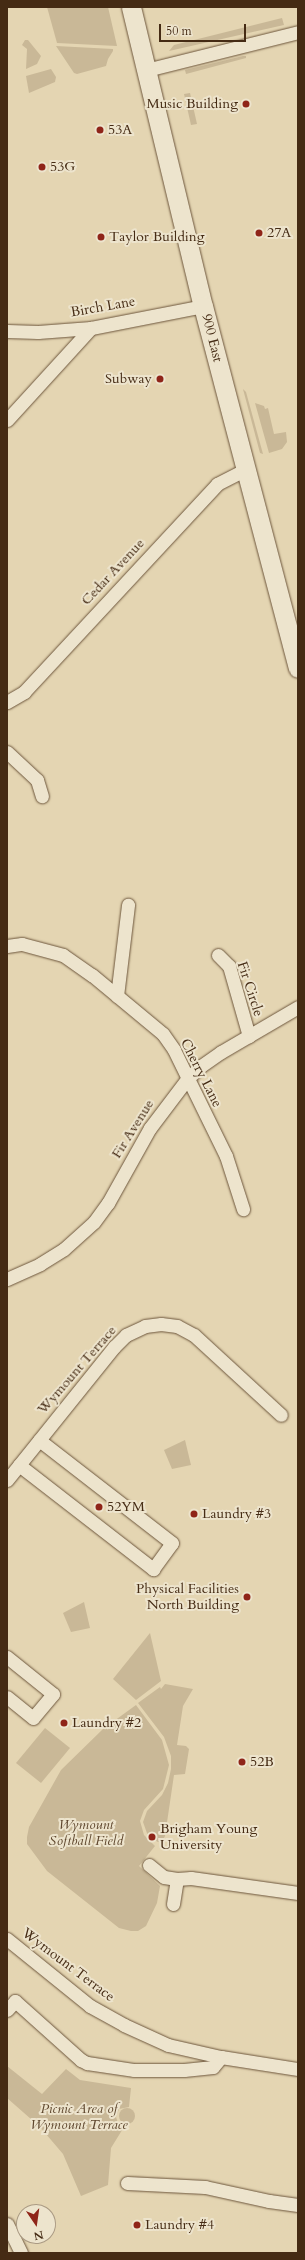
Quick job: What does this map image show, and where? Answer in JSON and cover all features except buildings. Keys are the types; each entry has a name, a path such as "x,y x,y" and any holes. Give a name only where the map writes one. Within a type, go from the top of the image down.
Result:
{"main road":[{"name":"900 East","path":"131,7 203,306 247,468 298,668"}],"street":[{"path":"146,70 298,32"},
{"name":"Birch Lane","path":"7,331 38,332 91,328 203,306"},
{"path":"7,420 91,328"},
{"name":"Cedar Avenue","path":"7,702 24,692 217,484 247,468"},
{"path":"7,752 37,780 42,796"},
{"path":"117,996 128,905"},
{"name":"Cherry Lane","path":"7,946 22,944 63,955 92,975 163,1034 188,1079 226,1156 243,1209"},
{"name":"Fir Circle","path":"218,955 229,966 249,1036"},
{"name":"Fir Avenue","path":"7,1278 40,1264 58,1253 94,1222 108,1203 150,1128 188,1079 221,1052 298,1007"},
{"name":"Wymount Terrace","path":"7,1480 126,1335 145,1326 161,1324 177,1326 194,1335 281,1415"},
{"path":"19,1465 153,1569 172,1543 39,1440"},
{"path":"7,1657 52,1694 33,1718 7,1697"},
{"path":"149,1865 164,1877 177,1879 191,1878 298,1893"},
{"path":"173,1904 177,1879"},
{"name":"Wymount Terrace","path":"7,1939 90,2006 124,2025 168,2045 222,2057 298,2069"},
{"path":"7,2010 15,2001 81,2060 88,2063 156,2071 213,2067 222,2057"},
{"path":"127,2183 205,2187 269,2202 298,2205"},
{"path":"7,2224 21,2253"}],"green space":[{"path":"47,7 108,7 117,46 57,43"},
{"path":"282,18 284,25 169,51 174,45"},
{"path":"25,40 28,40 41,56 37,64 26,69 27,49 22,45"},
{"path":"56,46 113,49 113,51 106,66 77,74 74,73"},
{"path":"246,56 246,58 186,74 185,70"},
{"path":"51,69 56,77 55,82 29,93 26,76"},
{"path":"190,93 197,124 191,125 184,94"},
{"path":"243,389 246,392 263,454 260,453"},
{"path":"255,403 264,406 265,409 268,408 274,434 286,432 287,442 282,449 269,453"},
{"path":"185,1440 191,1465 172,1469 164,1450"},
{"path":"84,1602 90,1628 71,1632 63,1613"},
{"path":"150,1633 161,1681 136,1700 113,1679"},
{"path":"165,1684 193,1689 183,1706 177,1745 186,1746 189,1749 185,1774 174,1775 165,1836 162,1842 158,1842 148,1836 143,1822 147,1811 162,1795 168,1783 171,1769 171,1756 164,1737 138,1703 160,1687 161,1689"},
{"name":"Wymount Softball Field","path":"136,1705 162,1740 169,1765 163,1789 144,1810 140,1821 144,1835 155,1846 139,1866 160,1886 157,1903 146,1926 138,1931 131,1931 119,1928 47,1871 27,1844 27,1837 29,1827 61,1770 103,1729"},
{"path":"45,1728 70,1748 41,1783 16,1763"},
{"name":"Picnic Area of Wymount Terrace","path":"7,2066 42,2094 66,2069 80,2080 131,2088 129,2107 119,2109 116,2117 118,2123 124,2127 111,2148 108,2185 81,2196 63,2154 40,2127 7,2098"},
{"path":"127,2108 134,2113 135,2116 130,2123 127,2124 120,2119 119,2116 124,2109"}],"place":[{"name":"Music Building","path":"246,104"},
{"name":"53A","path":"100,130"},
{"name":"53G","path":"42,167"},
{"name":"27A","path":"259,233"},
{"name":"Taylor Building","path":"101,237"},
{"name":"Subway","path":"160,379"},
{"name":"52YM","path":"99,1507"},
{"name":"Laundry #3","path":"194,1514"},
{"name":"Physical Facilities North Building","path":"247,1597"},
{"name":"Laundry #2","path":"64,1723"},
{"name":"52B","path":"242,1762"},
{"name":"Brigham Young University","path":"152,1837"},
{"name":"Laundry #4","path":"137,2225"}]}
